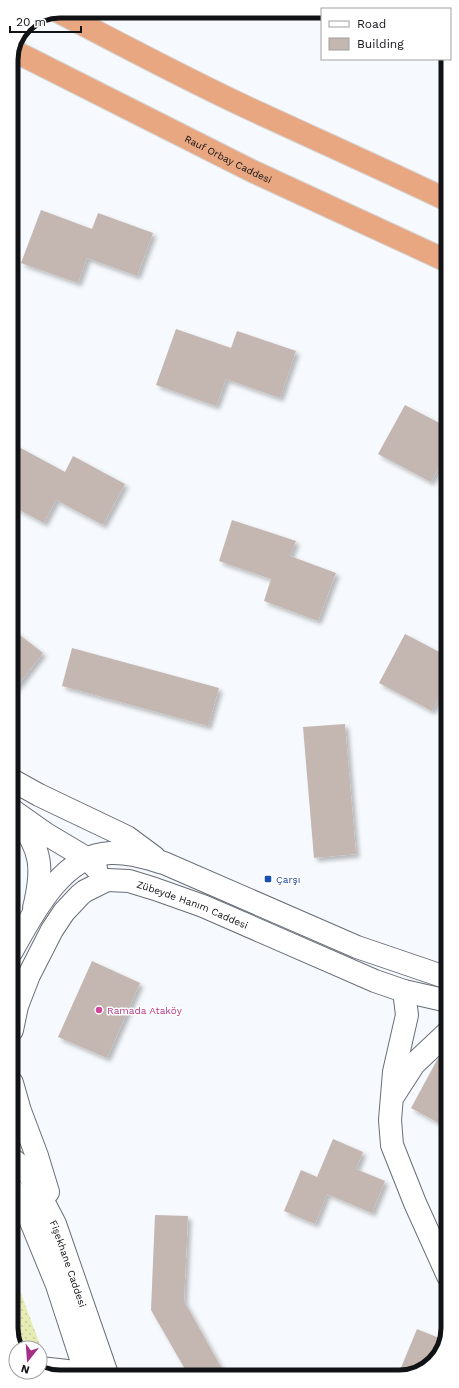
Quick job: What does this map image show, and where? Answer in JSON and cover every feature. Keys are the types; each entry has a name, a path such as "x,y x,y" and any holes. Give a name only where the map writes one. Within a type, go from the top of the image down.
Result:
{"highway":[{"path":"70,18 244,106 441,197"},
{"name":"Rauf Orbay Caddesi","path":"19,54 252,171 441,258"},
{"path":"408,243 441,268"}],"main road":[{"path":"18,783 45,798 127,837 164,863"},
{"path":"18,814 46,834 88,859 107,880"},
{"path":"18,821 32,840 40,871 39,886 33,913"},
{"path":"18,940 33,913 47,894 71,869 88,859 109,853 116,853 164,863 357,947 382,957 441,976"},
{"name":"Zübeyde Hanım Caddesi","path":"18,1003 29,975 52,930 64,912 85,891 107,880 129,881 203,906 375,981 404,991 441,999"},
{"path":"375,981 382,957"},
{"path":"404,991 407,1015 394,1072 390,1120 392,1145 415,1203 441,1261"},
{"path":"392,1100 414,1064 441,1039"},
{"path":"18,1104 44,1176 56,1224"},
{"name":"Fişekhane Caddesi","path":"20,1166 56,1224 98,1370"},
{"name":"Fişekhane Caddesi","path":"18,1198 25,1208 57,1285 98,1370"},
{"path":"52,1369 64,1370"}],"green space":[{"path":"18,1285 38,1340 19,1339"}],"building":[{"path":"41,210 92,229 98,213 153,233 137,276 87,258 78,283 21,263"},
{"path":"176,329 231,348 237,331 296,351 280,398 226,379 216,406 156,385"},
{"path":"405,405 441,424 441,464 431,482 378,454"},
{"path":"18,447 65,472 73,456 125,484 103,525 56,500 44,523 18,509"},
{"path":"232,520 296,541 290,556 336,573 318,621 264,601 271,579 219,561"},
{"path":"18,634 43,653 18,685"},
{"path":"405,634 441,653 441,694 432,711 379,683"},
{"path":"72,648 219,688 208,726 62,686"},
{"path":"345,724 356,854 314,858 303,727"},
{"name":"Ramada Ataköy","path":"92,961 140,983 107,1058 58,1037"},
{"path":"441,1056 441,1124 411,1108 437,1060"},
{"path":"333,1139 363,1152 356,1169 385,1181 372,1213 327,1194 315,1224 284,1211 301,1170 317,1177"},
{"path":"155,1215 188,1216 184,1301 223,1370 186,1370 151,1310"},
{"path":"417,1329 440,1338 437,1346 429,1358 410,1369 400,1370"}],"place":[{"name":"Çarşı","path":"268,879"},
{"name":"Ramada Ataköy","path":"99,1010"}]}
